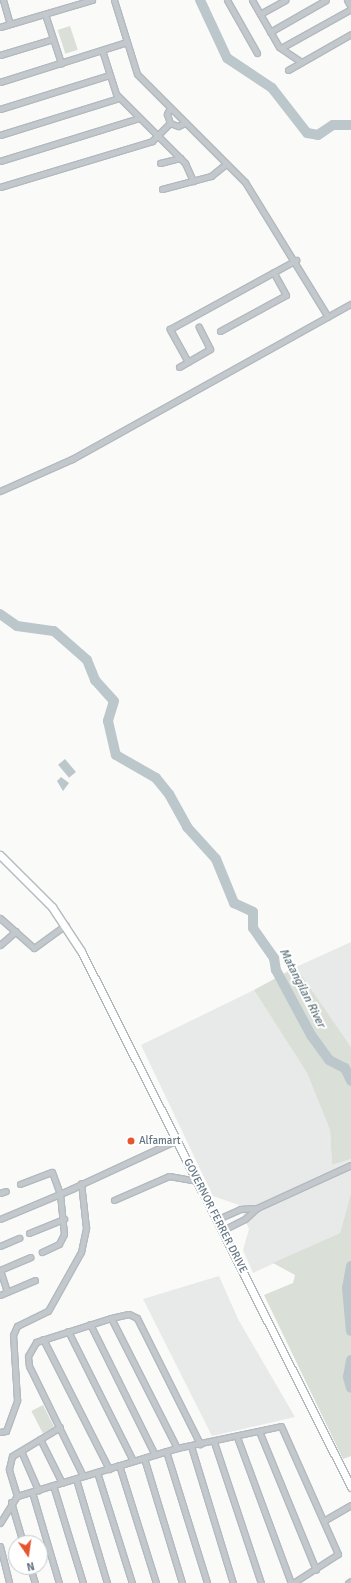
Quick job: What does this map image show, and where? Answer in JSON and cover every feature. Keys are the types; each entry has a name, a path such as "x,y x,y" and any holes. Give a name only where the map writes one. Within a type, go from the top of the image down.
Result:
{"main road":[{"name":"GOVERNOR FERRER DRIVE","path":"0,855 66,925 197,1181 218,1219 351,1487"}],"street":[{"path":"0,1 3,0 10,24"},
{"path":"114,0 136,74 250,188 296,260 328,317"},
{"path":"227,0 257,53"},
{"path":"252,0 281,48 301,62"},
{"path":"260,14 285,0"},
{"path":"270,32 326,0"},
{"path":"281,48 351,8 347,0"},
{"path":"0,27 88,1"},
{"path":"45,14 61,63"},
{"path":"288,70 351,34"},
{"path":"0,55 53,39"},
{"path":"0,82 127,42"},
{"path":"102,50 109,75 119,98 180,158 189,169 193,181"},
{"path":"0,109 109,75"},
{"path":"0,135 119,98"},
{"path":"170,108 167,114 170,123"},
{"path":"0,161 139,118"},
{"path":"170,123 178,126 185,123"},
{"path":"0,187 152,141 170,123"},
{"path":"160,163 180,158"},
{"path":"162,189 212,176 226,164"},
{"path":"188,362 170,329 296,260"},
{"path":"220,331 286,295 273,272"},
{"path":"0,491 72,459 351,304"},
{"path":"179,367 210,349 198,327"},
{"path":"0,918 34,948 66,925"},
{"path":"0,945 16,931"},
{"path":"0,1219 60,1194 177,1140"},
{"path":"218,1219 240,1210 256,1208 351,1165"},
{"path":"20,1184 52,1172 60,1194 64,1219 61,1242 42,1252"},
{"path":"114,1200 168,1176 197,1181"},
{"path":"0,1432 6,1431 17,1400 13,1335 17,1326 48,1311 81,1252 86,1228 81,1184"},
{"path":"0,1193 6,1191"},
{"path":"223,1230 246,1219 256,1208"},
{"path":"29,1234 64,1219"},
{"path":"0,1246 19,1238"},
{"path":"7,1292 0,1270 30,1257"},
{"path":"0,1295 35,1280"},
{"path":"84,1476 29,1366 30,1349 43,1339 111,1318 129,1314 137,1318 200,1444"},
{"path":"111,1318 177,1448"},
{"path":"90,1324 155,1455"},
{"path":"68,1331 133,1461"},
{"path":"43,1339 108,1468"},
{"path":"0,1523 11,1502 17,1496 177,1448 237,1437 274,1426 283,1428 325,1520 338,1554 316,1570 292,1583 237,1437"},
{"path":"17,1496 9,1465 12,1456 60,1427"},
{"path":"259,1431 316,1570"},
{"path":"40,1439 62,1483"},
{"path":"214,1442 261,1583"},
{"path":"191,1446 233,1583"},
{"path":"21,1451 38,1490"},
{"path":"166,1451 207,1583"},
{"path":"144,1458 182,1583"},
{"path":"119,1465 156,1583"},
{"path":"97,1472 132,1583"},
{"path":"76,1478 107,1583"},
{"path":"53,1485 83,1583"},
{"path":"32,1492 60,1583"},
{"path":"11,1502 21,1535"},
{"path":"325,1520 351,1505"},
{"path":"0,1546 9,1583"}],"shaded area":[{"path":"70,26 78,50 65,54 58,30"},
{"path":"65,759 76,772 69,778 58,765"},
{"path":"61,777 69,783 63,791 57,781"},
{"path":"351,942 351,1047 296,967"},
{"path":"296,967 351,1047 351,1159 332,1165 330,1130 307,1073 254,990"},
{"path":"254,990 307,1073 330,1130 332,1165 351,1159 351,1193 340,1233 253,1273 243,1250 249,1229 239,1205 213,1196 141,1045"},
{"path":"351,1193 351,1456 343,1459 264,1295 293,1283 295,1275 273,1263 340,1233"},
{"path":"219,1276 238,1319 295,1417 212,1436 143,1299"},
{"path":"43,1405 54,1427 43,1433 31,1411"}],"waterway":[{"path":"200,0 227,58 272,88 307,133 318,135 333,125 351,125"},
{"name":"Matangilan River","path":"0,614 17,626 54,631 87,660 95,680 114,701 108,721 116,755 156,778 169,794 187,827 216,859 234,903 253,912 253,928 274,958 276,970 311,1035 329,1060 345,1068 351,1081"},
{"name":"Matangilan River","path":"351,1266 347,1288 351,1331"},
{"name":"Matangilan River","path":"351,1360 348,1377 351,1388"}],"place":[{"name":"Alfamart","path":"131,1141"}]}
